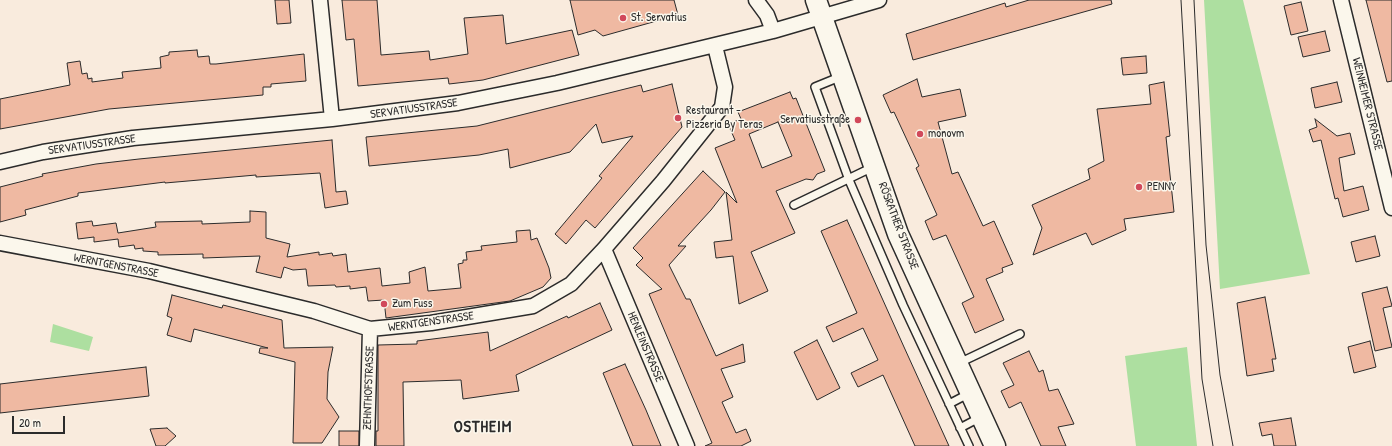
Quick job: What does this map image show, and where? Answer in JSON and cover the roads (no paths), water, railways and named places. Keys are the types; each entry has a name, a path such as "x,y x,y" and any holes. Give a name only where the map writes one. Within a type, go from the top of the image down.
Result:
{"main road":[{"name":"RÖSRATHER STRASSE","path":"819,9 898,234 995,446"}],"street":[{"path":"320,0 332,119"},
{"path":"756,0 767,15 773,32"},
{"name":"SERVATIUSSTRASSE","path":"0,162 43,152 133,138 332,119 458,103 557,82 773,32 819,9 879,0"},
{"name":"WEINHEIMER STRASSE","path":"1341,0 1387,168 1392,208"},
{"name":"WERNTGENSTRASSE","path":"0,243 149,271 314,311 370,329 431,323 533,306 571,284 604,249 663,181 722,107 725,87 715,46"},
{"name":"HENLEINSTRASSE","path":"604,249 687,446"},
{"name":"ZEHNTHOFSTRASSE","path":"367,446 370,329"}],"lane":[{"path":"842,76 815,87 850,180 903,305 969,446"},
{"path":"794,205 850,180 875,166"},
{"path":"957,364 1020,334"},
{"path":"949,404 970,393"},
{"path":"960,428 982,417"}],"tram line":[{"path":"1181,0 1202,379 1213,446"},
{"path":"1194,0 1206,245 1220,375 1233,446"}],"place":[{"name":"St. Servatius","path":"623,18"},
{"name":"Restaurant - Pizzeria By Teras","path":"678,118"},
{"name":"Servatiusstraße","path":"858,120"},
{"name":"monovm","path":"920,134"},
{"name":"PENNY","path":"1139,187"},
{"name":"Zum Fuss","path":"384,304"}],"district":[{"name":"OSTHEIM","path":"483,428"}]}
